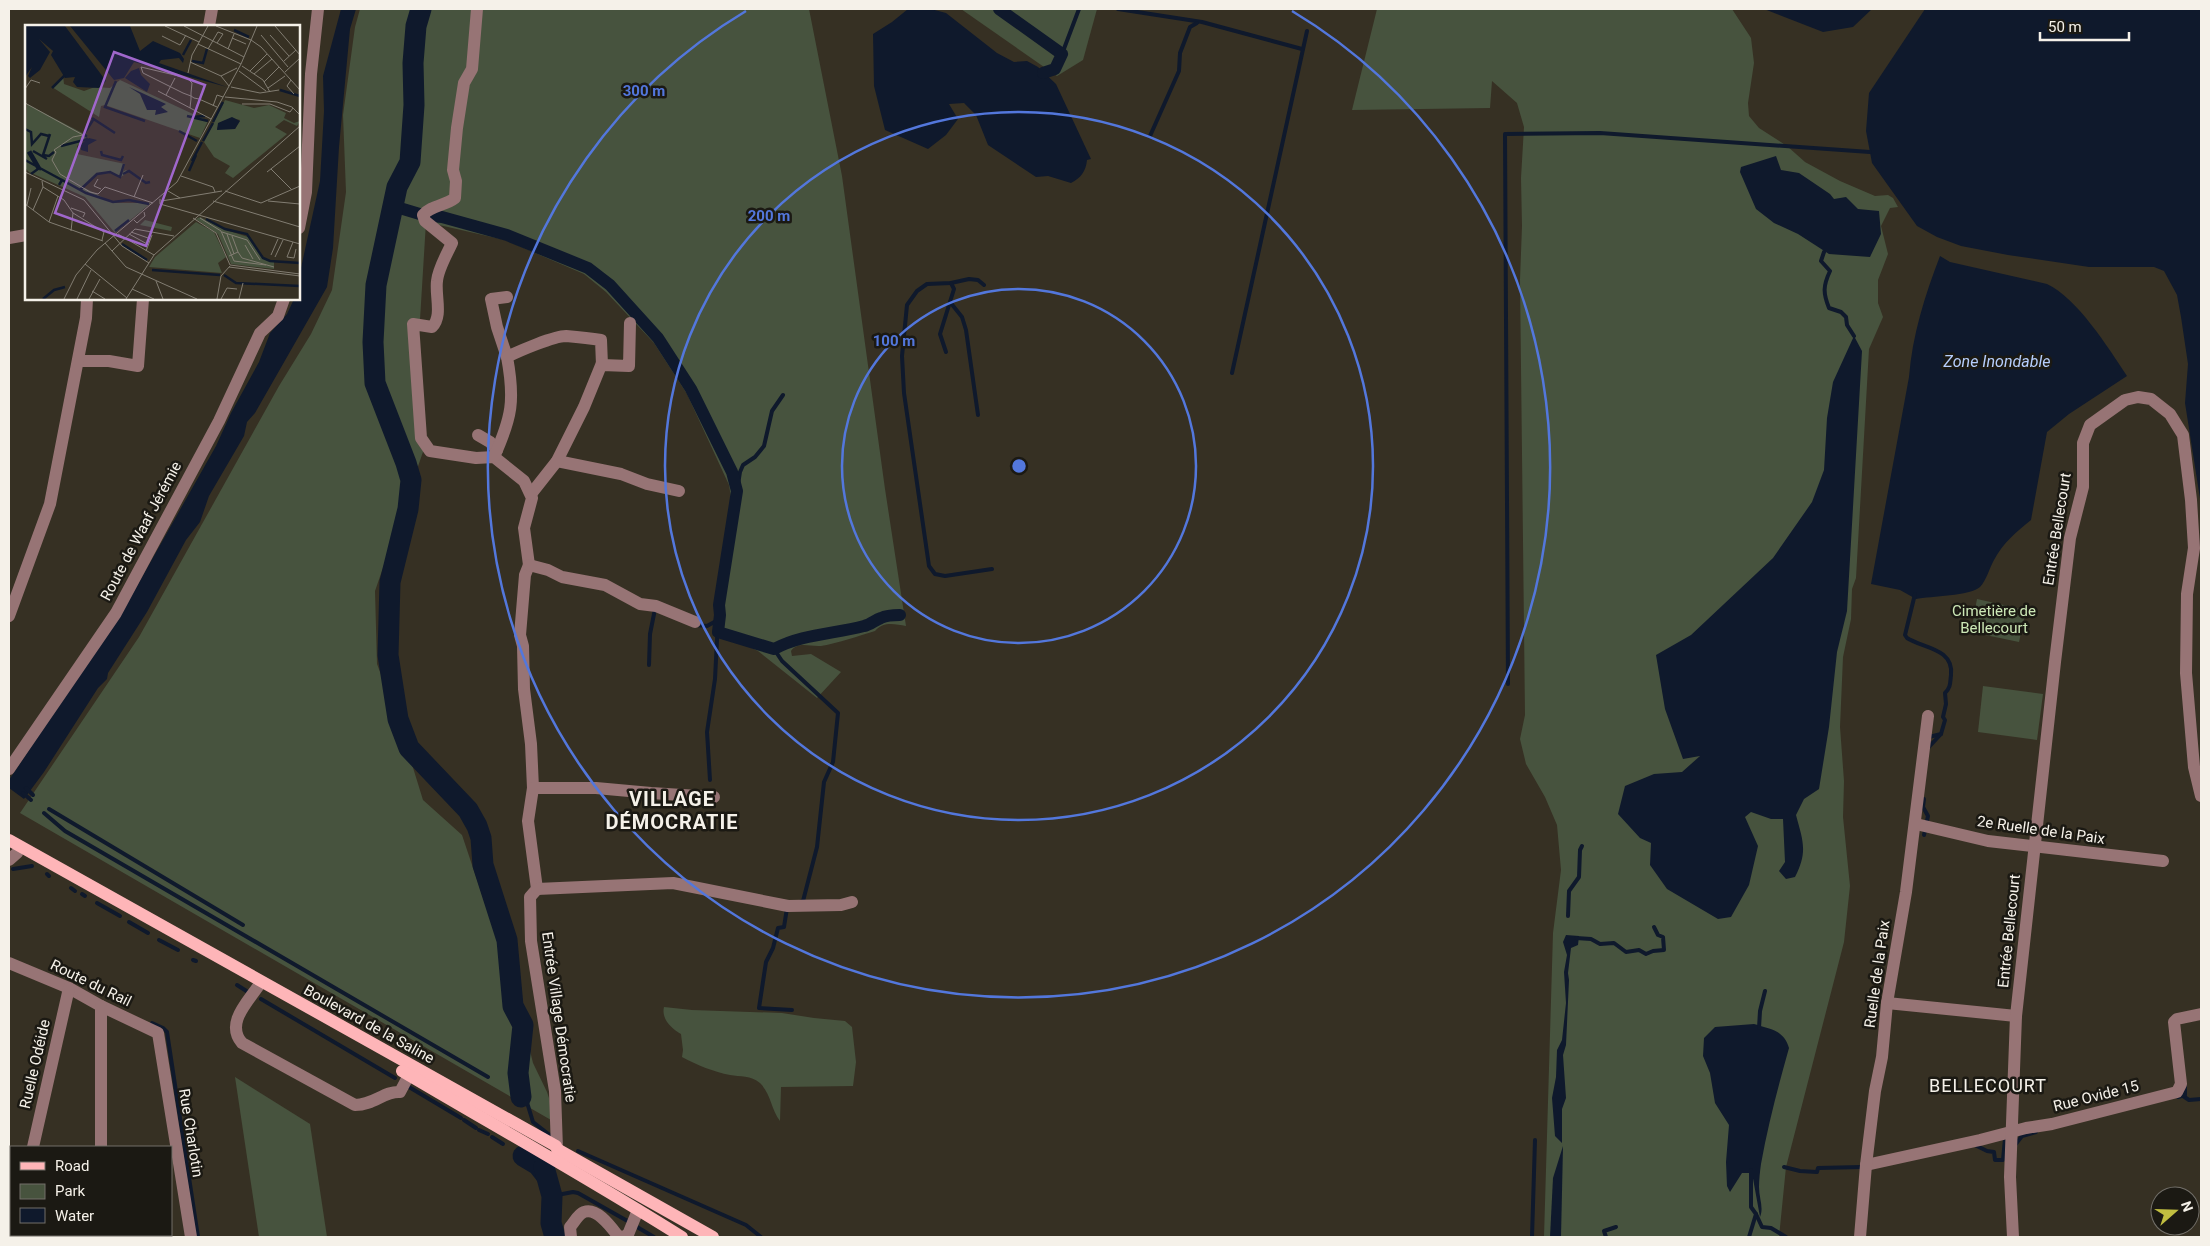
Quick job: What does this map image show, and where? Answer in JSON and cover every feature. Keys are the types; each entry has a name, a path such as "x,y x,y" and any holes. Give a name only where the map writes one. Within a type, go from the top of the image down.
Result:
{"main road":[{"name":"Boulevard de la Saline","path":"9,840 503,1125"},
{"name":"Boulevard de la Saline","path":"11,853 137,917 259,985 409,1075 712,1237"},
{"name":"Boulevard de la Saline","path":"554,1151 638,1210 682,1237"}],"street":[{"path":"209,25 212,9"},
{"path":"300,223 306,192 311,74 318,9"},
{"path":"477,9 472,68 464,83 457,128 453,170 456,181 455,198 443,206 426,211 423,215 425,220 452,243 437,279 436,323 432,327 413,324 420,438 430,451 476,458 496,454"},
{"path":"9,238 25,235"},
{"path":"496,454 509,420 512,385 507,356 497,327 491,299 507,297"},
{"path":"9,616 50,504 78,361 87,300"},
{"path":"78,361 108,361 138,366 143,300"},
{"name":"Route de Waaf Jérémie","path":"9,769 116,613 219,421 260,333 278,316 284,300"},
{"path":"602,365 629,366 630,323"},
{"path":"478,435 490,442 496,454 524,481 531,494 557,461 584,407 602,363 602,365 601,340 583,337 565,336 535,344 507,356"},
{"name":"Entrée Bellecourt","path":"2013,1237 2010,1177 2016,1016 2070,538 2083,487 2083,443 2090,426 2125,400 2138,397 2151,399 2170,414 2183,435 2191,500 2194,548 2187,594 2186,673 2194,767 2201,796"},
{"path":"557,461 621,474 647,484 679,491"},
{"name":"Entrée Village Démocratie","path":"531,494 532,498 524,528 529,565 525,576 520,635 523,646 524,689 531,744 533,788 528,821 537,889 530,897 531,941 555,1091 554,1151"},
{"path":"529,565 562,576 605,585 640,604 656,606 695,622"},
{"name":"Ruelle de la Paix","path":"1860,1237 1876,1082 1882,1057 1887,1002 1916,824 1928,716"},
{"path":"533,788 596,788 714,797"},
{"name":"2e Ruelle de la Paix","path":"1916,824 1988,841 2035,848 2163,861"},
{"path":"537,889 673,883 788,906 842,905 852,902"},
{"name":"Route du Rail","path":"9,963 69,988 158,1034"},
{"path":"259,985 239,1015 234,1028 235,1035 242,1042 355,1105 364,1105 377,1101 390,1091 400,1092 409,1075"},
{"name":"Ruelle Odéide","path":"33,1146 69,988"},
{"path":"1887,1002 2016,1016"},
{"path":"101,1006 101,1146"},
{"name":"Rue Ovide 15","path":"1866,1165 2052,1124 2177,1092 2181,1084 2174,1022 2177,1019 2201,1014"},
{"name":"Rue Charlotin","path":"158,1034 191,1237"},
{"path":"571,1237 570,1227 584,1211 596,1213 618,1236 627,1237 638,1210"}],"green space":[{"path":"360,9 809,9 842,176 885,489 906,626 885,624 875,631 835,643 821,646 801,645 794,648 791,651 792,656 811,654 841,672 817,698 758,651 730,637 717,625 716,605 731,497 729,485 687,394 654,343 606,292 584,274 505,240 426,222 419,336 424,449 375,591 377,664 398,719 423,800 462,835 518,1002 533,1063 551,1104 551,1120 20,813 139,637 279,386 311,334 332,290 346,192 343,115 355,27"},
{"path":"961,9 1097,9 1083,60 1057,76"},
{"path":"1377,9 1732,9 1751,38 1754,63 1748,103 1749,116 1759,128 1787,146 1805,162 1840,181 1875,196 1888,195 1893,198 1898,207 1890,208 1881,226 1888,254 1878,280 1878,303 1883,317 1869,349 1856,578 1852,589 1851,619 1843,657 1840,727 1844,781 1843,817 1850,886 1844,942 1786,1167 1779,1237 1544,1237 1553,933 1561,870 1557,825 1545,797 1526,764 1520,739 1525,715 1520,280 1521,178 1524,127 1517,103 1492,81 1490,108 1352,110"},
{"name":"Cimetière de Bellecourt","path":"1977,599 2026,610 2019,642 1971,632"},
{"path":"1983,686 2043,694 2037,740 1978,732"},
{"path":"664,1007 692,1010 782,1013 845,1021 852,1027 856,1062 853,1086 781,1087 780,1121 764,1087 757,1080 718,1072 682,1057 681,1034 671,1026 664,1016"},
{"path":"235,1077 310,1124 327,1237 259,1237"}],"water":[{"path":"341,9 356,9 350,29 339,147 333,248 327,287 255,413 247,422 244,436 209,496 200,522 186,540 147,612 108,673 107,679 98,688 44,772 24,799 9,788 9,780 133,593 216,446 231,413 259,362 270,333 287,314 294,300 300,300 300,272 320,181 324,111 323,76"},
{"path":"908,9 931,9 946,13 997,53 1014,62 1027,61 1038,67 1056,84 1091,159 1087,160 1084,171 1078,179 1071,183 1048,176 1036,177 988,145 976,115 964,103 949,104 958,119 946,135 928,149 885,130 874,86 873,34"},
{"path":"1764,9 1872,9 1853,27 1823,32"},
{"path":"1925,9 2201,9 2201,505 2185,403 2188,364 2181,317 2177,295 2164,271 2154,267 2089,267 1961,246 1937,237 1917,226 1872,163 1866,131 1869,93"},
{"path":"1776,156 1781,170 1799,173 1830,194 1834,199 1846,197 1858,209 1879,211 1881,234 1870,257 1829,254 1798,234 1774,223 1756,209 1740,172 1741,167"},
{"name":"Zone Inondable","path":"1940,256 1950,262 2047,284 2058,291 2091,324 2127,376 2069,414 2047,432 2031,520 2001,548 1980,587 1959,594 1916,599 1900,590 1871,584 1916,331 1924,301"},
{"path":"1854,336 1862,351 1847,611 1837,652 1829,727 1819,789 1804,799 1796,815 1801,832 1803,853 1795,877 1786,879 1779,871 1785,862 1783,819 1771,819 1751,812 1745,817 1758,846 1749,885 1731,917 1718,919 1667,889 1650,865 1651,843 1640,838 1618,814 1625,786 1654,774 1682,772 1700,756 1683,759 1665,709 1656,655 1691,635 1773,558 1812,502 1824,470 1827,418 1833,382"},
{"path":"1566,935 1579,936 1578,945 1571,948 1568,973 1566,1045 1563,1055 1566,1098 1562,1109 1562,1143 1555,1136 1552,1098 1556,1077 1557,1050 1562,1040 1566,1003 1564,972 1567,955 1563,942"},
{"path":"1754,1024 1776,1031 1784,1037 1789,1048 1761,1164 1759,1184 1760,1217 1752,1173 1742,1173 1730,1192 1727,1186 1726,1162 1729,1125 1715,1103 1710,1073 1703,1056 1704,1038 1715,1027"},
{"path":"1563,1146 1561,1237 1550,1237 1553,1178"}],"waterway":[{"path":"421,9 416,26 413,63 414,105 410,162 397,187 376,285 373,342 375,383 411,480 408,509 390,582 388,655 398,719 409,748 468,810 481,838 483,865 507,940 513,1006 523,1025 518,1073 521,1097"},
{"path":"999,9 1062,54 1055,69 1043,73"},
{"path":"1062,54 1079,9"},
{"path":"1118,9 1202,22 1302,49"},
{"path":"1150,136 1179,71 1180,53 1190,27 1197,23"},
{"path":"1232,373 1307,31"},
{"path":"1508,684 1505,134 1600,133 1870,152"},
{"path":"393,206 507,235 588,268 610,285 658,338 691,389 732,472 737,491 719,605 718,632 774,649 796,640 852,629 868,625 886,616 900,615"},
{"path":"1824,252 1821,261 1830,271 1825,290 1827,303 1829,308 1841,312 1846,317 1847,325 1854,336"},
{"path":"984,285 978,280 969,279 951,283 927,284 917,291 907,305 902,356 904,393 929,566 935,574 945,576 992,569"},
{"path":"946,352 940,334 954,289 951,283"},
{"path":"950,302 962,317 966,330 978,415"},
{"path":"737,491 743,465 755,457 764,446 772,411 783,395"},
{"path":"1915,594 1905,635 1907,638 1942,654 1948,659 1951,666 1950,685 1945,693 1946,704 1943,717 1945,720 1941,734 1929,737"},
{"path":"649,665 650,634 655,609"},
{"path":"696,625 707,626 718,620 715,679 707,732 710,780"},
{"path":"774,649 782,661 838,713 833,762 824,782 817,847 803,901 800,902"},
{"path":"1927,749 1941,734"},
{"path":"26,788 33,795"},
{"path":"23,793 31,800"},
{"path":"1924,799 1923,807 1928,816 1924,835"},
{"path":"49,809 243,925"},
{"path":"44,813 65,831 488,1077"},
{"path":"1568,916 1569,891 1579,877 1580,850 1582,846"},
{"path":"13,869 32,866"},
{"path":"71,888 75,891"},
{"path":"97,903 120,916"},
{"path":"787,908 784,927 778,928 773,948 766,962 759,1008 792,1010"},
{"path":"129,922 148,933"},
{"path":"1576,938 1591,939 1600,944 1614,943 1626,952 1639,950 1646,954 1664,950 1663,937 1658,935 1654,927"},
{"path":"159,940 178,950"},
{"path":"237,985 248,992"},
{"path":"1759,1028 1760,1011 1765,991"},
{"path":"261,999 395,1078"},
{"path":"152,1023 167,1032 198,1237"},
{"path":"518,1073 533,1122 551,1136"},
{"path":"2178,1097 2185,1095 2185,1086"},
{"path":"409,1087 461,1118"},
{"path":"2183,1096 2189,1100 2201,1099"},
{"path":"464,1120 476,1128"},
{"path":"479,1130 488,1134"},
{"path":"2015,1145 2022,1136 2036,1132"},
{"path":"492,1137 503,1144"},
{"path":"1975,1145 1994,1152 1995,1160 2003,1160 2005,1139"},
{"path":"1532,1237 1535,1140"},
{"path":"578,1151 746,1225 761,1237"},
{"path":"523,1156 538,1165 545,1174"},
{"path":"544,1167 552,1196 551,1223 555,1237"},
{"path":"1784,1167 1800,1171 1817,1172 1818,1168 1862,1167"},
{"path":"1749,1237 1756,1214 1751,1207 1751,1170"},
{"path":"552,1196 573,1192 578,1193 631,1223"},
{"path":"1756,1214 1762,1227 1771,1228 1786,1237"},
{"path":"637,1227 654,1237"},
{"path":"1606,1237 1604,1231 1616,1227"}],"district":[{"name":"VILLAGE DÉMOCRATIE","path":"672,810"},
{"name":"BELLECOURT","path":"1988,1086"}]}
